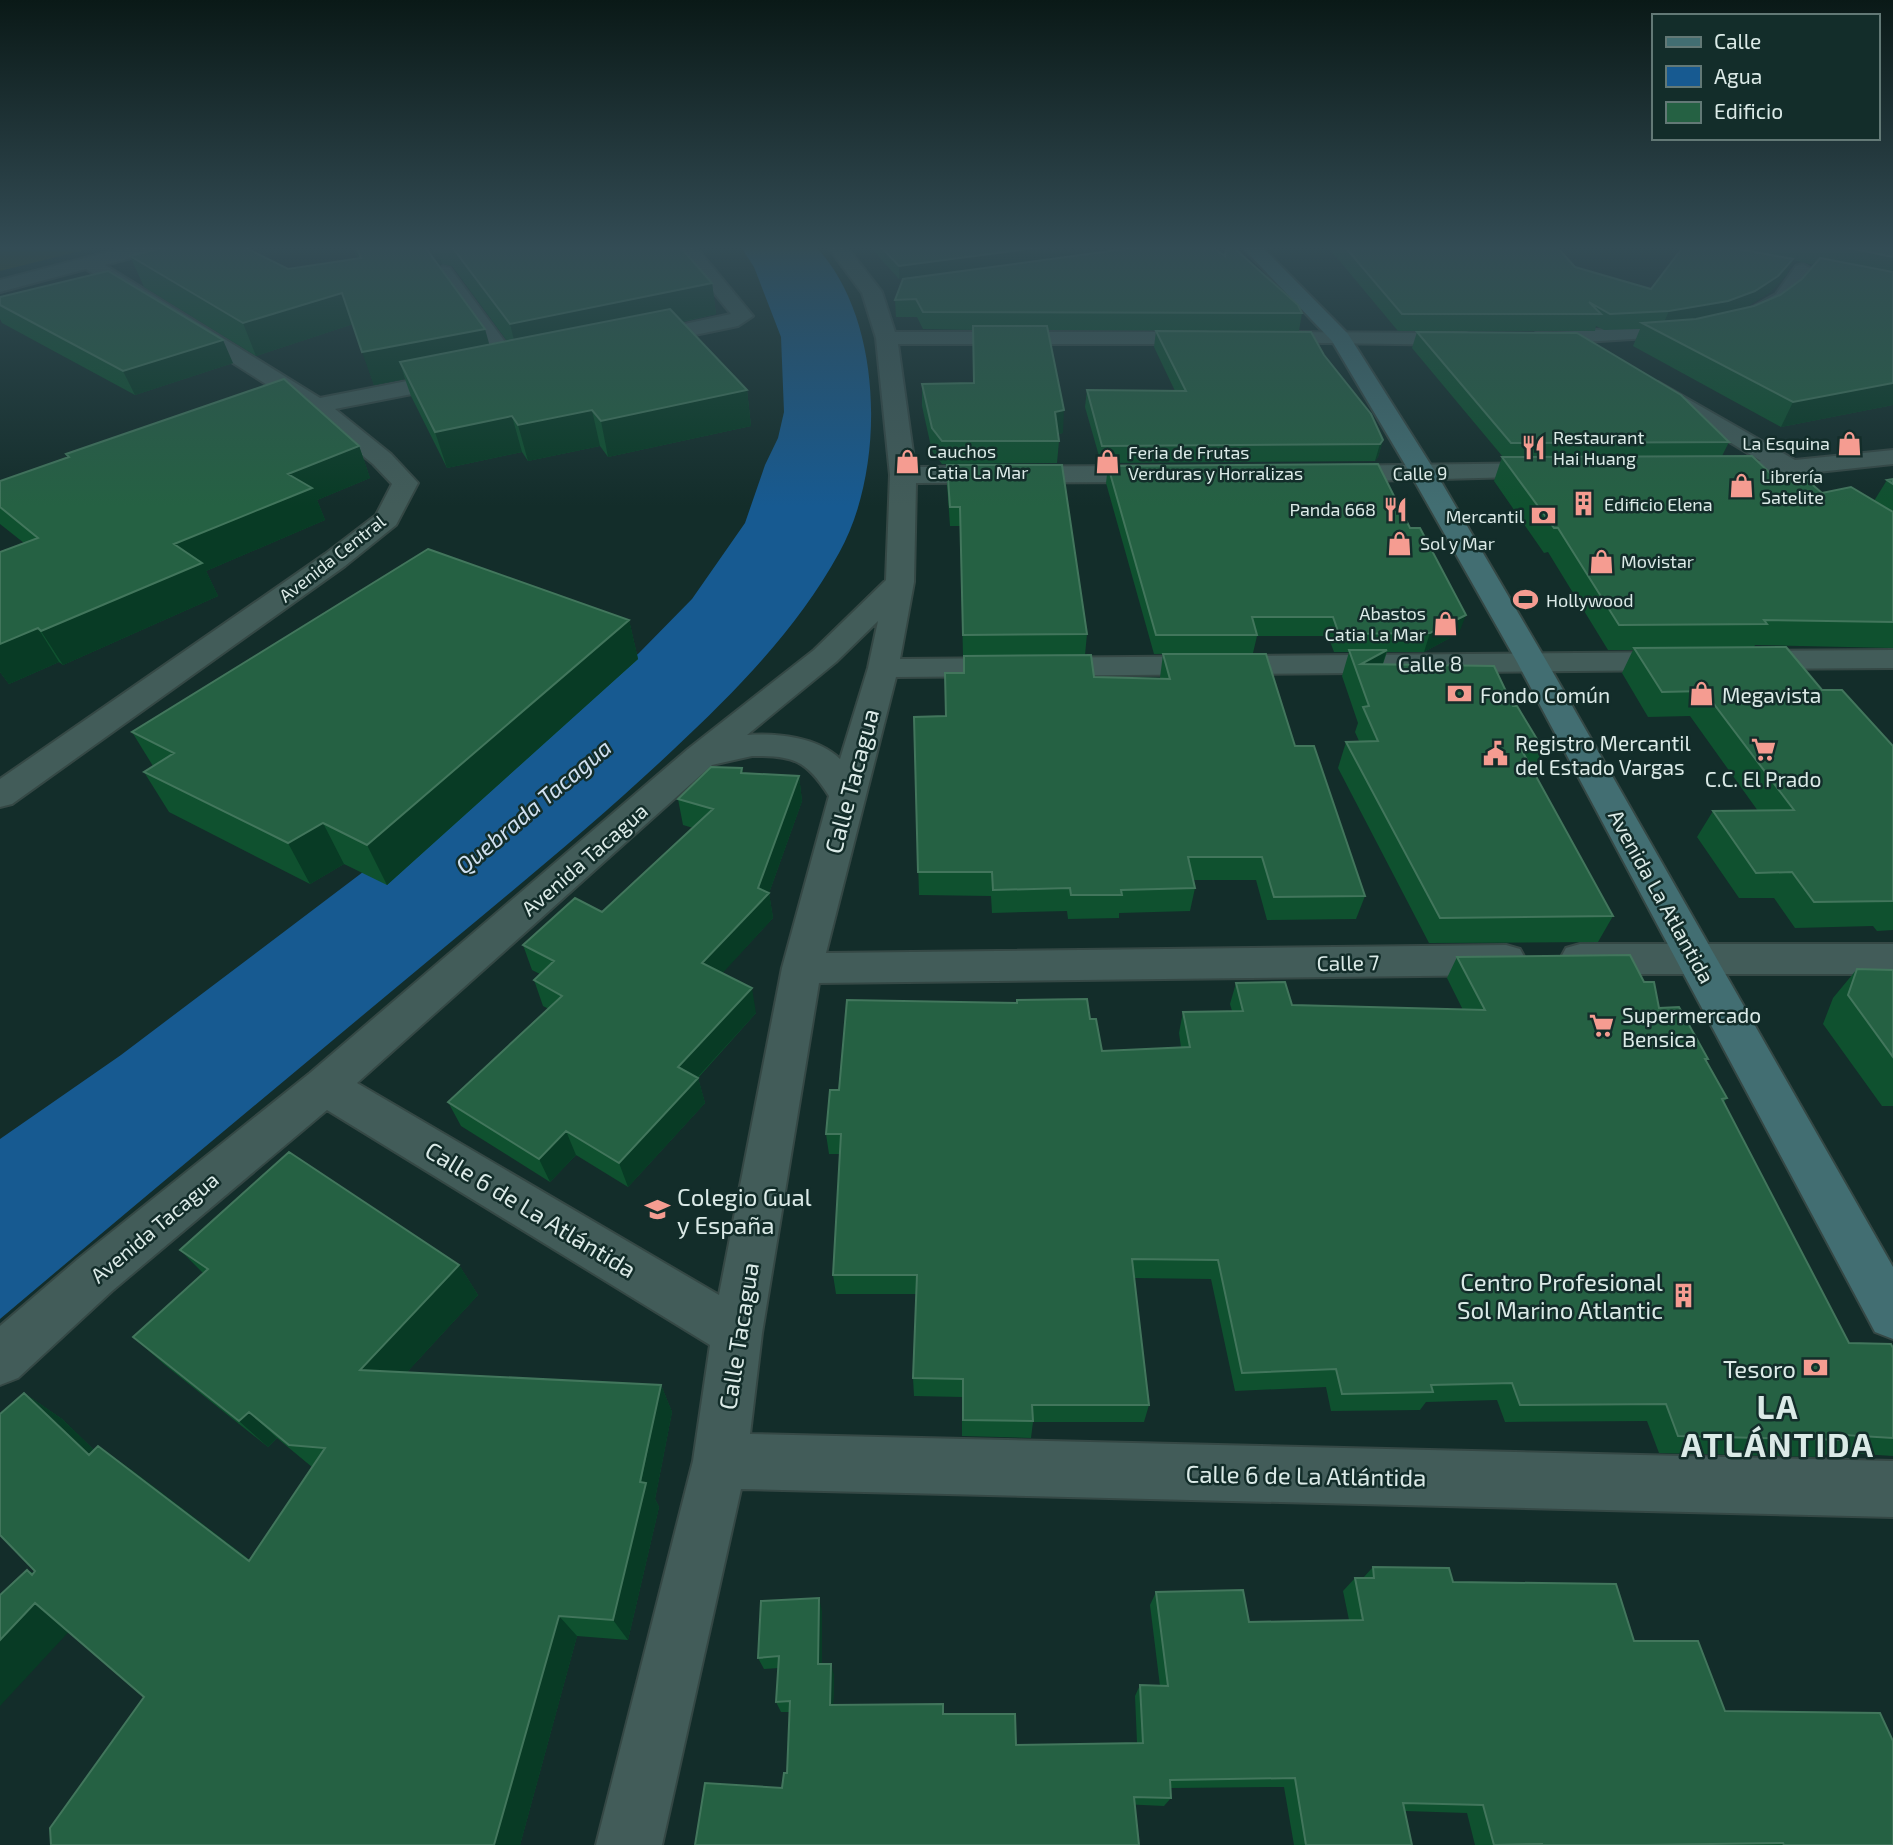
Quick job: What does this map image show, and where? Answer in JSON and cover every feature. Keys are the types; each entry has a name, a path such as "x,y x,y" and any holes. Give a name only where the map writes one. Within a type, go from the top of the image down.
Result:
{"street":[{"name":"Avenida Central","path":"0,796 335,561 387,519 405,483 382,459 316,406 201,333"},
{"path":"487,333 512,367"},
{"path":"622,345 678,333"},
{"path":"887,333 904,475 900,582"},
{"name":"Avenida La Atlantida","path":"1335,333 1423,473 1532,662 1893,1314"},
{"path":"1521,339 1576,340 1679,333"},
{"path":"887,338 1493,339"},
{"path":"1576,340 1612,361"},
{"path":"316,406 540,361"},
{"path":"1635,375 1824,488"},
{"path":"1695,469 1790,468 1893,457"},
{"name":"Calle 9","path":"1309,474 1572,471"},
{"path":"904,475 1183,474"},
{"name":"Calle Tacagua","path":"629,1845 719,1461 737,1333 802,968 846,796 883,668 900,582"},
{"name":"Avenida Tacagua","path":"0,1360 95,1275 325,1086 700,757 825,656 900,582"},
{"name":"Calle 8","path":"883,668 1893,659"},
{"path":"700,757 732,746 760,744 794,750 824,764 846,796"},
{"name":"Calle 7","path":"802,968 1697,958 1893,959"},
{"name":"Calle 6 de La Atlántida","path":"325,1086 737,1333"},
{"name":"Calle 6 de La Atlántida","path":"719,1461 1893,1489"}],"water":[{"name":"Quebrada Tacagua","path":"779,333 861,333 866,353 871,396 865,480 854,519 823,581 785,633 743,681 697,727 618,800 0,1319 0,1139 121,1055 400,844 514,763 639,653 692,599 745,523 765,465 778,438 784,412"}],"building":[{"path":"52,333 212,333 223,340 123,371"},
{"path":"356,333 463,333 362,352"},
{"path":"547,333 693,333 747,390 601,421 592,410 518,425 512,416 435,432 400,362"},
{"path":"973,333 1048,333 1064,410 1055,412 1059,441 942,441 932,428 922,384 974,383"},
{"path":"1157,333 1312,333 1324,355 1371,414 1383,440 1380,444 1102,446 1087,390 1186,391"},
{"path":"1418,333 1577,333 1681,395 1729,442 1511,443"},
{"path":"1661,333 1893,333 1893,383 1793,402"},
{"path":"284,379 359,446 288,474 312,488 174,544 202,563 41,631 38,628 0,644 0,552 38,538 0,507 0,481 69,457 66,454"},
{"path":"1752,456 1771,474 1800,474 1822,493 1851,487 1893,512 1893,622 1764,620 1767,624 1619,625 1558,528 1554,528 1502,457"},
{"path":"1378,464 1410,528 1420,528 1466,615 1430,633 1339,634 1333,617 1252,617 1257,635 1156,635 1108,466"},
{"path":"947,465 1062,465 1087,634 963,635 960,507 950,507"},
{"path":"428,549 629,620 367,845 323,823 288,843 144,772 174,753 132,732"},
{"path":"1786,647 1822,690 1842,690 1893,746 1893,901 1814,902 1792,872 1756,873 1713,811 1794,810 1704,691 1662,692 1634,648"},
{"path":"1349,650 1387,650 1361,664 1494,666 1513,706 1517,706 1543,749 1521,749 1613,916 1440,918 1346,742 1378,741 1363,707 1369,706"},
{"path":"1163,654 1266,654 1295,746 1314,746 1365,896 1274,897 1262,857 1188,857 1195,888 1121,890 1122,895 1071,895 1070,888 993,890 992,872 918,872 914,717 946,716 945,673 964,673 964,656 1091,655 1094,677 1170,679"},
{"path":"711,767 742,768 741,773 799,776 758,888 769,893 702,963 752,988 678,1067 698,1078 619,1163 566,1131 539,1159 448,1102 562,996 534,980 554,961 523,945 575,898 602,912 713,809 678,799"},
{"path":"1630,955 1644,982 1654,982 1659,1008 1679,1007 1727,1098 1722,1099 1849,1343 1891,1344 1893,1438 1845,1435 1848,1440 1678,1436 1666,1404 1520,1405 1512,1383 1431,1385 1433,1392 1342,1394 1336,1369 1242,1373 1218,1260 1132,1259 1149,1405 1032,1405 1033,1421 963,1420 963,1379 913,1378 917,1275 833,1275 841,1134 826,1134 830,1090 839,1090 847,1000 1017,1003 1017,1000 1087,999 1090,1019 1096,1019 1102,1051 1190,1047 1183,1012 1243,1011 1236,983 1285,982 1292,1005 1485,1010 1457,957"},
{"path":"1857,969 1893,970 1893,1057 1848,995"},
{"path":"289,1152 459,1265 360,1370 661,1385 640,1482 646,1483 613,1620 559,1616 494,1845 51,1845 50,1828 144,1697 35,1603 0,1640 0,1595 27,1570 32,1575 35,1571 0,1535 0,1414 24,1393 89,1455 98,1446 249,1561 325,1448 289,1445 249,1412 239,1421 133,1337 208,1269 180,1250"},
{"path":"1373,1567 1449,1568 1453,1582 1616,1584 1634,1641 1698,1641 1725,1711 1880,1713 1893,1741 1893,1845 1494,1845 1483,1805 1403,1803 1412,1845 1306,1845 1295,1778 1170,1780 1171,1798 1134,1797 1139,1845 695,1845 705,1783 782,1788 784,1773 787,1773 790,1701 776,1702 779,1656 758,1658 761,1601 819,1598 818,1664 831,1664 830,1705 943,1704 943,1714 1015,1714 1016,1745 1143,1743 1140,1685 1168,1686 1156,1592 1243,1590 1249,1622 1363,1620 1355,1578 1374,1578"}],"place":[{"name":"La Esquina","path":"1850,443"},
{"name":"Restaurant Hai Huang","path":"1533,447"},
{"name":"Cauchos Catia La Mar","path":"907,461"},
{"name":"Feria de Frutas Verduras y Horralizas","path":"1108,462"},
{"name":"Librería Satelite","path":"1741,486"},
{"name":"Edificio Elena","path":"1584,504"},
{"name":"Panda 668","path":"1396,509"},
{"name":"Mercantil","path":"1544,516"},
{"name":"Sol y Mar","path":"1400,543"},
{"name":"Movistar","path":"1601,561"},
{"name":"Hollywood","path":"1526,600"},
{"name":"Abastos Catia La Mar","path":"1446,623"},
{"name":"Fondo Común","path":"1460,694"},
{"name":"Megavista","path":"1702,694"},
{"name":"C.C. El Prado","path":"1763,749"},
{"name":"Registro Mercantil del Estado Vargas","path":"1495,754"},
{"name":"Supermercado Bensica","path":"1602,1026"},
{"name":"Colegio Gual y España","path":"657,1210"},
{"name":"Centro Profesional Sol Marino Atlantic","path":"1683,1295"},
{"name":"Tesoro","path":"1816,1368"}],"district":[{"name":"LA ATLÁNTIDA","path":"1778,1425"}]}
